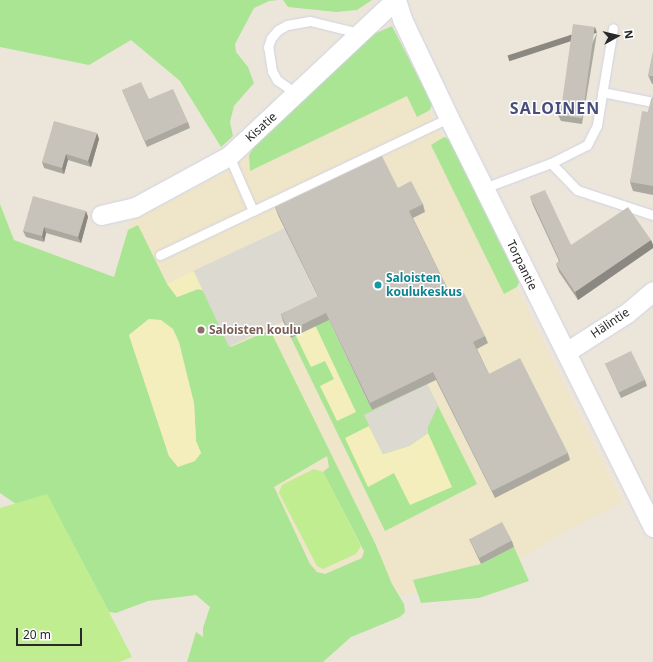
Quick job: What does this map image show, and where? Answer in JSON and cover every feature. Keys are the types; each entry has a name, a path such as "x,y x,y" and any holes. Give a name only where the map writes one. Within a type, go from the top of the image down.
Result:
{"street":[{"name":"Kisatie","path":"101,215 135,207 229,156 297,94 395,0"},
{"name":"Torpantie","path":"395,0 402,19 449,118 653,527"},
{"name":"Hälintie","path":"566,352 627,313 653,291"}],"lane":[{"path":"297,94 277,80 272,71 268,47 271,38 278,30 288,25 310,21 359,34"},
{"path":"484,188 551,163 587,145 597,125 613,28"},
{"path":"602,92 653,102"},
{"path":"160,255 449,118"},
{"path":"229,156 253,211"},
{"path":"551,163 577,190 653,215"}],"shaded area":[{"name":"Saloisten koulu","path":"388,28 623,502 571,528 485,579 369,602 186,527 114,277 130,222 231,169 374,34","holes":["362,283 415,390 428,384 385,531 283,322"]},
{"path":"285,228 320,304 229,347 193,271"},
{"path":"427,384 438,405 428,427 428,433 409,446 383,454 364,415"}],"green space":[{"path":"0,0 279,0 269,1 254,8 235,44 236,52 248,67 254,83 234,106 230,122 233,136 221,147 180,81 131,40 89,65 0,47"},
{"path":"283,0 372,0 357,10 336,12 288,7"},
{"path":"392,26 432,104 430,110 417,117 407,96 250,171 249,155 253,148 374,34"},
{"path":"444,137 449,139 519,282 517,287 504,294 431,145"},
{"path":"0,204 14,240 114,277 128,230 138,225 167,284 177,297 198,289 205,291 231,347 270,330 375,543 392,584 404,604 405,612 400,617 351,637 323,662 187,662 196,632 203,637 203,628 210,607 196,595 148,601 116,613 109,612 47,495 16,504 0,493","holes":["149,319 186,377 194,403 196,441 201,453 178,467 169,456 129,335","327,456 329,467 323,472 364,551 362,558 325,574 317,572 310,564 274,487"]},
{"path":"321,304 372,410 427,384 477,484 385,531 291,338 309,329"},
{"path":"314,469 323,472 361,546 356,554 323,569 317,566 279,493 282,485"},
{"path":"47,494 132,657 119,662 0,662 0,508"},
{"path":"514,547 529,581 479,598 421,603 413,580 481,564"}],"sand":[{"path":"194,271 205,291 198,289 177,297 167,284"},
{"path":"308,310 356,412 337,421 320,386 334,379 325,361 311,367 296,336 309,329"},
{"path":"149,319 161,320 173,329 179,342 194,403 196,441 201,453 195,461 178,467 169,456 129,335"},
{"path":"369,426 383,454 409,446 428,433 452,487 410,505 394,473 368,487 345,438"}],"building":[{"path":"573,24 595,27 582,118 560,115"},
{"path":"653,51 653,76 648,75"},
{"path":"141,82 149,99 173,89 188,122 145,141 122,90"},
{"path":"653,97 653,186 630,182 642,111 648,112 651,99"},
{"path":"54,121 97,133 88,161 66,154 62,168 42,162"},
{"name":"Saloisten koulukeskus","path":"382,156 398,188 411,181 423,204 409,211 452,298 464,293 485,336 473,342 489,374 520,358 568,453 492,491 433,372 370,403 326,313 289,331 281,314 318,296 275,207"},
{"path":"545,190 571,245 628,207 651,240 575,292 556,264 560,261 530,196"},
{"path":"33,196 86,211 78,237 44,227 42,236 23,231"},
{"path":"631,351 645,380 619,392 605,364"},
{"path":"502,522 512,541 479,558 469,539"}],"place":[{"name":"Saloisten koulukeskus","path":"378,285"},
{"name":"Saloisten koulu","path":"201,330"}],"district":[{"name":"SALOINEN","path":"555,108"}]}
